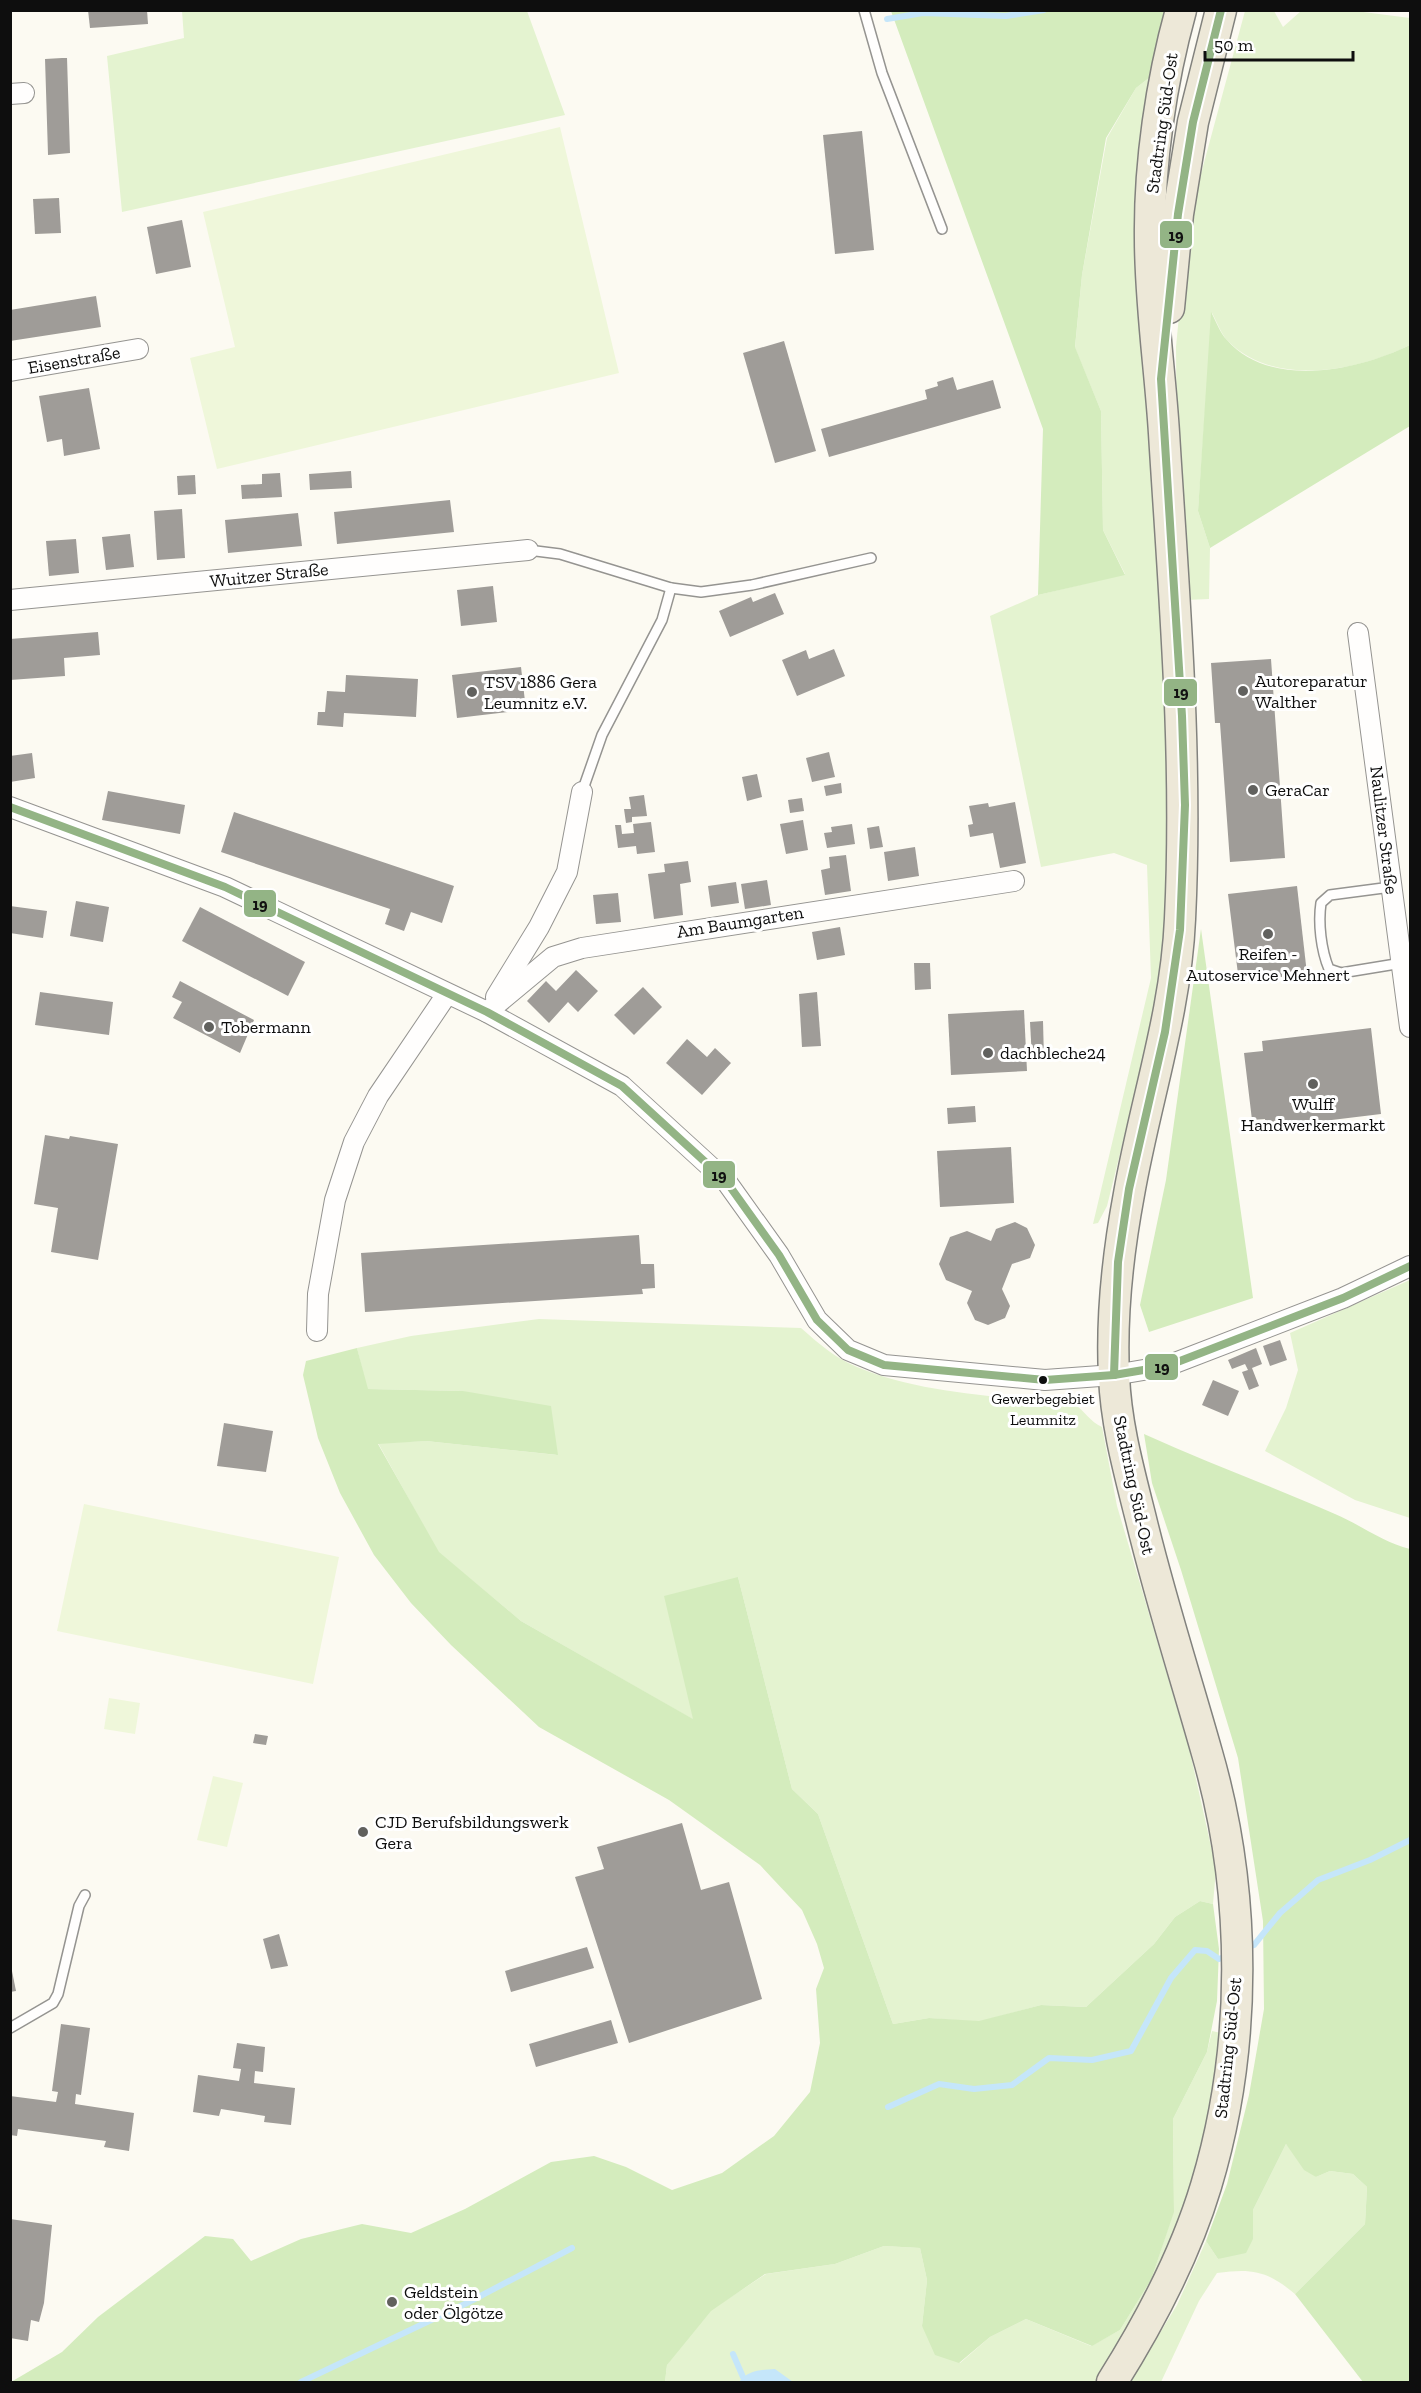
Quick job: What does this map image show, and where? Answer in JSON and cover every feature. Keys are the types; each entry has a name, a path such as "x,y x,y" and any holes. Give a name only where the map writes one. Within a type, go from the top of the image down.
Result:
{"main road":[{"name":"Stadtring Süd-Ost","path":"1112,2382 1148,2324 1172,2277 1207,2184 1219,2131 1235,2014 1237,1938 1233,1895 1210,1762 1153,1570 1121,1440 1114,1375 1118,1262 1129,1189 1165,1032 1180,930 1185,805 1182,716 1161,379 1149,240 1152,186 1167,77 1181,10"},
{"name":"Stadtring Süd-Ost","path":"1161,379 1178,214 1193,122 1221,10"}],"street":[{"name":"Eisenstraße","path":"10,371 138,349"},
{"name":"Wuitzer Straße","path":"10,600 528,550"},
{"name":"Naulitzer Straße","path":"1358,633 1410,1027"},
{"path":"487,1012 539,927 567,872 582,792"},
{"path":"11,810 225,887 487,1012 622,1086 726,1181 779,1255 817,1320 848,1350 884,1365 1045,1380 1114,1375 1167,1366 1343,1298 1410,1266"},
{"name":"Am Baumgarten","path":"487,1012 553,957 582,948 1014,881"},
{"path":"317,1331 318,1294 335,1200 354,1142 378,1096 447,994"}],"lane":[{"path":"864,10 882,73 942,229"},
{"path":"528,550 560,554 671,588 701,592 752,585 871,558"},
{"path":"582,792 602,735 662,620 671,588"},
{"path":"1391,886 1330,895 1321,903 1319,915 1325,960 1329,969 1341,973 1402,963"},
{"path":"10,2028 52,2003 58,1994 79,1906 85,1895"}],"green space":[{"path":"1348,10 1410,18 1410,345 1366,362 1342,368 1292,370 1269,365 1247,356 1228,341 1212,313 1198,511 1210,548 1209,599 1186,600 1177,481 1176,347 1188,222 1245,11 1274,11 1283,27 1301,11"},
{"path":"182,11 527,11 565,115 122,212 107,56 184,38"},
{"path":"891,11 1169,11 1154,74 1136,88 1106,138 1082,275 1075,347 1101,411 1103,530 1125,575 1038,595 1043,429"},
{"path":"1154,74 1175,747 1165,972 1107,1206 1098,1223 1093,1224 1151,978 1147,865 1114,853 1041,867 990,616 1038,595 1125,574 1103,530 1101,411 1075,348 1082,275 1107,138 1136,88"},
{"path":"560,127 619,373 217,469 190,358 235,347 203,212"},
{"path":"1211,312 1227,340 1245,356 1267,365 1291,370 1316,371 1341,368 1366,362 1410,345 1410,426 1210,548 1198,511"},
{"path":"1201,929 1253,1298 1149,1332 1140,1305 1166,1180"},
{"path":"1410,1280 1410,1518 1355,1500 1265,1451 1286,1408 1298,1370 1290,1333"},
{"path":"539,1319 801,1328 841,1359 882,1376 936,1389 1074,1404 1102,1427 1117,1506 1190,1752 1216,1869 1213,1904 1200,1901 1175,1917 1154,1944 1086,2007 1041,2005 979,2022 929,2018 893,2024 818,1814 792,1789 738,1577 694,1720 521,1621 438,1552 378,1443 426,1441 557,1455 463,1391 367,1389 357,1348 411,1336"},
{"path":"357,1348 368,1389 463,1391 551,1406 558,1455 426,1441 378,1444 439,1552 521,1621 693,1719 664,1596 738,1577 792,1789 818,1814 893,2024 929,2018 979,2021 1041,2005 1086,2007 1154,1944 1175,1917 1200,1901 1213,1904 1219,1949 1217,2001 1207,2052 1173,2119 1174,2212 1151,2280 1120,2330 1092,2346 1026,2319 990,2337 959,2363 935,2355 922,2326 927,2280 920,2248 884,2246 835,2264 765,2274 711,2311 667,2365 665,2382 11,2382 62,2352 98,2317 205,2236 233,2239 251,2261 301,2239 362,2224 411,2233 465,2209 551,2162 594,2156 626,2167 672,2190 722,2173 774,2136 810,2092 820,2043 816,1989 824,1968 817,1944 802,1910 760,1865 669,1800 539,1727 451,1645 411,1603 374,1555 340,1493 318,1438 303,1375 306,1361"},
{"path":"1144,1434 1345,1518 1391,1543 1410,1549 1410,2382 1363,2382 1295,2294 1365,2224 1367,2187 1353,2174 1330,2171 1316,2177 1304,2170 1286,2144 1253,2210 1253,2239 1246,2253 1218,2259 1206,2241 1227,2184 1249,2095 1264,2009 1263,1921 1238,1758 1152,1483"},
{"path":"84,1504 339,1557 313,1684 57,1631"},
{"path":"109,1698 140,1703 135,1734 104,1729"},
{"path":"213,1776 243,1783 227,1847 197,1840"},
{"path":"1212,2031 1221,2033 1214,2082 1194,2172 1180,2215 1144,2299 1097,2382 665,2382 667,2365 690,2320 714,2308 766,2274 835,2264 884,2246 920,2248 927,2280 922,2326 960,2363 990,2337 1026,2319 1091,2346 1120,2330 1151,2280 1174,2210 1173,2119 1207,2052"},
{"path":"1286,2144 1316,2177 1330,2171 1353,2174 1367,2187 1365,2224 1295,2294 1276,2280 1259,2273 1240,2271 1217,2273 1199,2301 1161,2382 1130,2382 1177,2305 1206,2241 1218,2259 1253,2239 1253,2210"}],"water":[{"path":"775,2369 793,2382 739,2382 751,2373"}],"building":[{"path":"88,10 147,10 148,24 90,28"},
{"path":"67,58 70,153 48,155 45,59"},
{"path":"862,131 874,250 835,254 823,135"},
{"path":"59,198 61,233 35,234 33,199"},
{"path":"182,220 191,267 156,274 147,227"},
{"path":"96,296 101,327 10,341 10,310"},
{"path":"784,341 816,451 775,463 743,353"},
{"path":"953,377 957,390 993,380 1001,408 829,457 821,429 927,399 925,390 938,386 937,382"},
{"path":"89,388 100,449 64,456 62,439 47,442 39,396"},
{"path":"351,471 352,488 310,490 309,474"},
{"path":"280,473 282,497 242,499 241,485 262,484 262,474"},
{"path":"195,475 196,494 178,495 177,476"},
{"path":"450,500 454,532 337,544 334,512"},
{"path":"182,509 185,558 157,560 154,511"},
{"path":"298,513 302,546 228,553 225,520"},
{"path":"130,534 134,567 106,570 102,537"},
{"path":"76,539 79,573 49,576 46,541"},
{"path":"493,586 497,622 461,626 457,590"},
{"path":"775,593 784,614 730,637 719,611 751,597 753,602"},
{"path":"98,632 100,655 64,658 65,676 10,680 10,639"},
{"path":"834,649 845,676 797,696 782,660 806,650 809,659"},
{"name":"GeraCar","path":"1271,659 1285,858 1230,862 1220,723 1215,723 1211,663"},
{"path":"521,667 526,710 457,718 452,675"},
{"path":"346,675 418,679 416,717 344,713 343,727 317,725 318,712 325,712 327,691 345,692"},
{"path":"829,752 835,777 812,782 806,758"},
{"path":"32,753 35,778 10,782 10,756"},
{"path":"757,774 762,797 747,801 742,777"},
{"path":"841,783 842,793 826,796 824,786"},
{"path":"108,791 185,805 180,834 102,820"},
{"path":"644,795 647,816 632,817 632,822 626,823 624,809 631,809 629,797"},
{"path":"802,798 804,811 790,813 788,800"},
{"path":"1015,802 1026,863 1000,868 993,833 970,837 968,825 973,824 969,806 988,803 989,807"},
{"path":"234,812 454,886 442,923 411,912 404,931 385,924 390,909 221,852"},
{"path":"803,820 808,850 786,854 780,824"},
{"path":"651,822 655,852 637,854 636,846 618,848 615,825 621,825 622,834 634,833 633,824"},
{"path":"852,824 855,844 827,848 824,833 832,832 831,827"},
{"path":"879,826 883,847 870,849 867,828"},
{"path":"915,847 919,876 888,881 884,852"},
{"path":"846,855 851,891 825,895 821,870 830,868 829,857"},
{"path":"688,861 691,882 680,884 683,915 654,919 648,874 665,872 664,864"},
{"path":"767,880 771,905 745,909 741,884"},
{"path":"736,882 739,903 711,907 708,886"},
{"name":"Reifen - Autoservice Mehnert","path":"1297,886 1307,974 1239,982 1228,894"},
{"path":"618,893 621,922 596,924 593,895"},
{"path":"76,901 109,907 103,942 70,936"},
{"path":"10,906 47,911 43,938 10,933"},
{"path":"200,907 305,962 288,996 182,941"},
{"path":"840,927 845,955 817,960 812,932"},
{"path":"914,963 930,963 931,989 915,990"},
{"path":"576,970 598,991 578,1012 568,1002 549,1023 527,1001 546,981 556,991"},
{"path":"180,981 254,1020 240,1053 173,1018 182,1002 172,997"},
{"path":"643,987 662,1007 634,1035 614,1015"},
{"path":"40,992 113,1002 109,1035 35,1025"},
{"path":"817,992 821,1046 802,1047 799,994"},
{"path":"1024,1010 1027,1071 951,1075 948,1014"},
{"path":"1043,1021 1044,1059 1032,1059 1030,1022"},
{"name":"Wulff Handwerkermarkt","path":"1371,1028 1381,1114 1266,1128 1265,1119 1252,1120 1244,1053 1263,1051 1262,1041"},
{"path":"687,1039 707,1057 715,1048 731,1063 702,1095 666,1063"},
{"path":"975,1106 976,1122 948,1124 947,1108"},
{"path":"45,1135 69,1139 70,1136 118,1144 98,1260 51,1252 58,1208 34,1204"},
{"path":"1011,1147 1014,1203 940,1207 937,1151"},
{"path":"1015,1222 1027,1228 1035,1245 1030,1258 1012,1264 1002,1289 1010,1306 1005,1318 988,1325 975,1320 967,1303 972,1291 946,1280 939,1264 950,1237 967,1231 991,1241 996,1229"},
{"path":"639,1235 641,1264 654,1264 655,1288 642,1289 643,1294 365,1312 361,1253"},
{"path":"1280,1340 1287,1360 1270,1366 1263,1346"},
{"path":"1256,1348 1262,1364 1252,1368 1259,1386 1249,1390 1242,1372 1248,1370 1245,1364 1232,1369 1228,1360"},
{"path":"1213,1380 1239,1391 1228,1416 1202,1405"},
{"path":"224,1423 273,1431 266,1472 217,1466"},
{"path":"255,1734 268,1736 266,1745 253,1743"},
{"path":"682,1823 701,1890 729,1882 762,1999 629,2043 575,1877 604,1869 597,1847"},
{"path":"279,1934 288,1966 271,1969 263,1939"},
{"path":"587,1947 594,1968 511,1992 505,1971"},
{"path":"10,1961 16,1991 10,1992"},
{"path":"611,2020 618,2043 536,2067 529,2044"},
{"path":"61,2024 90,2028 81,2095 76,2094 75,2104 134,2113 129,2151 104,2147 106,2141 18,2129 17,2136 10,2135 10,2096 56,2102 58,2092 52,2091"},
{"path":"237,2043 265,2047 263,2072 255,2071 254,2083 295,2088 291,2125 264,2122 265,2116 221,2109 219,2116 193,2112 198,2075 239,2081 241,2069 233,2068"},
{"path":"10,2219 52,2225 44,2303 39,2322 31,2320 28,2341 10,2338"}],"waterway":[{"path":"887,19 923,13 1006,16 1044,10"},
{"path":"1244,1949 1254,1945 1280,1913 1318,1880 1370,1860 1410,1840"},
{"path":"888,2107 939,2084 974,2089 1012,2085 1049,2058 1092,2060 1131,2051 1171,1978 1195,1950 1207,1951 1219,1959 1229,1955"},
{"path":"301,2382 467,2303 572,2248"},
{"path":"733,2354 743,2377"}],"transit line":[{"name":"19","path":"1114,1375 1118,1262 1129,1189 1165,1032 1180,930 1185,805 1182,716 1161,379 1178,214 1193,122 1221,10"},
{"name":"19","path":"10,807 225,887 487,1012 622,1086 726,1181 779,1255 817,1320 848,1350 884,1365 1045,1380 1114,1375 1167,1366 1343,1298 1410,1266"}],"place":[{"name":"Autoreparatur Walther","path":"1243,691"},
{"name":"TSV 1886 Gera Leumnitz e.V.","path":"472,692"},
{"name":"GeraCar","path":"1253,790"},
{"name":"Reifen - Autoservice Mehnert","path":"1268,934"},
{"name":"Tobermann","path":"209,1027"},
{"name":"dachbleche24","path":"988,1053"},
{"name":"Wulff Handwerkermarkt","path":"1313,1084"},
{"name":"Gewerbegebiet Leumnitz","path":"1043,1380"},
{"name":"CJD Berufsbildungswerk Gera","path":"363,1832"},
{"name":"Geldstein oder Ölgötze","path":"392,2302"}]}
